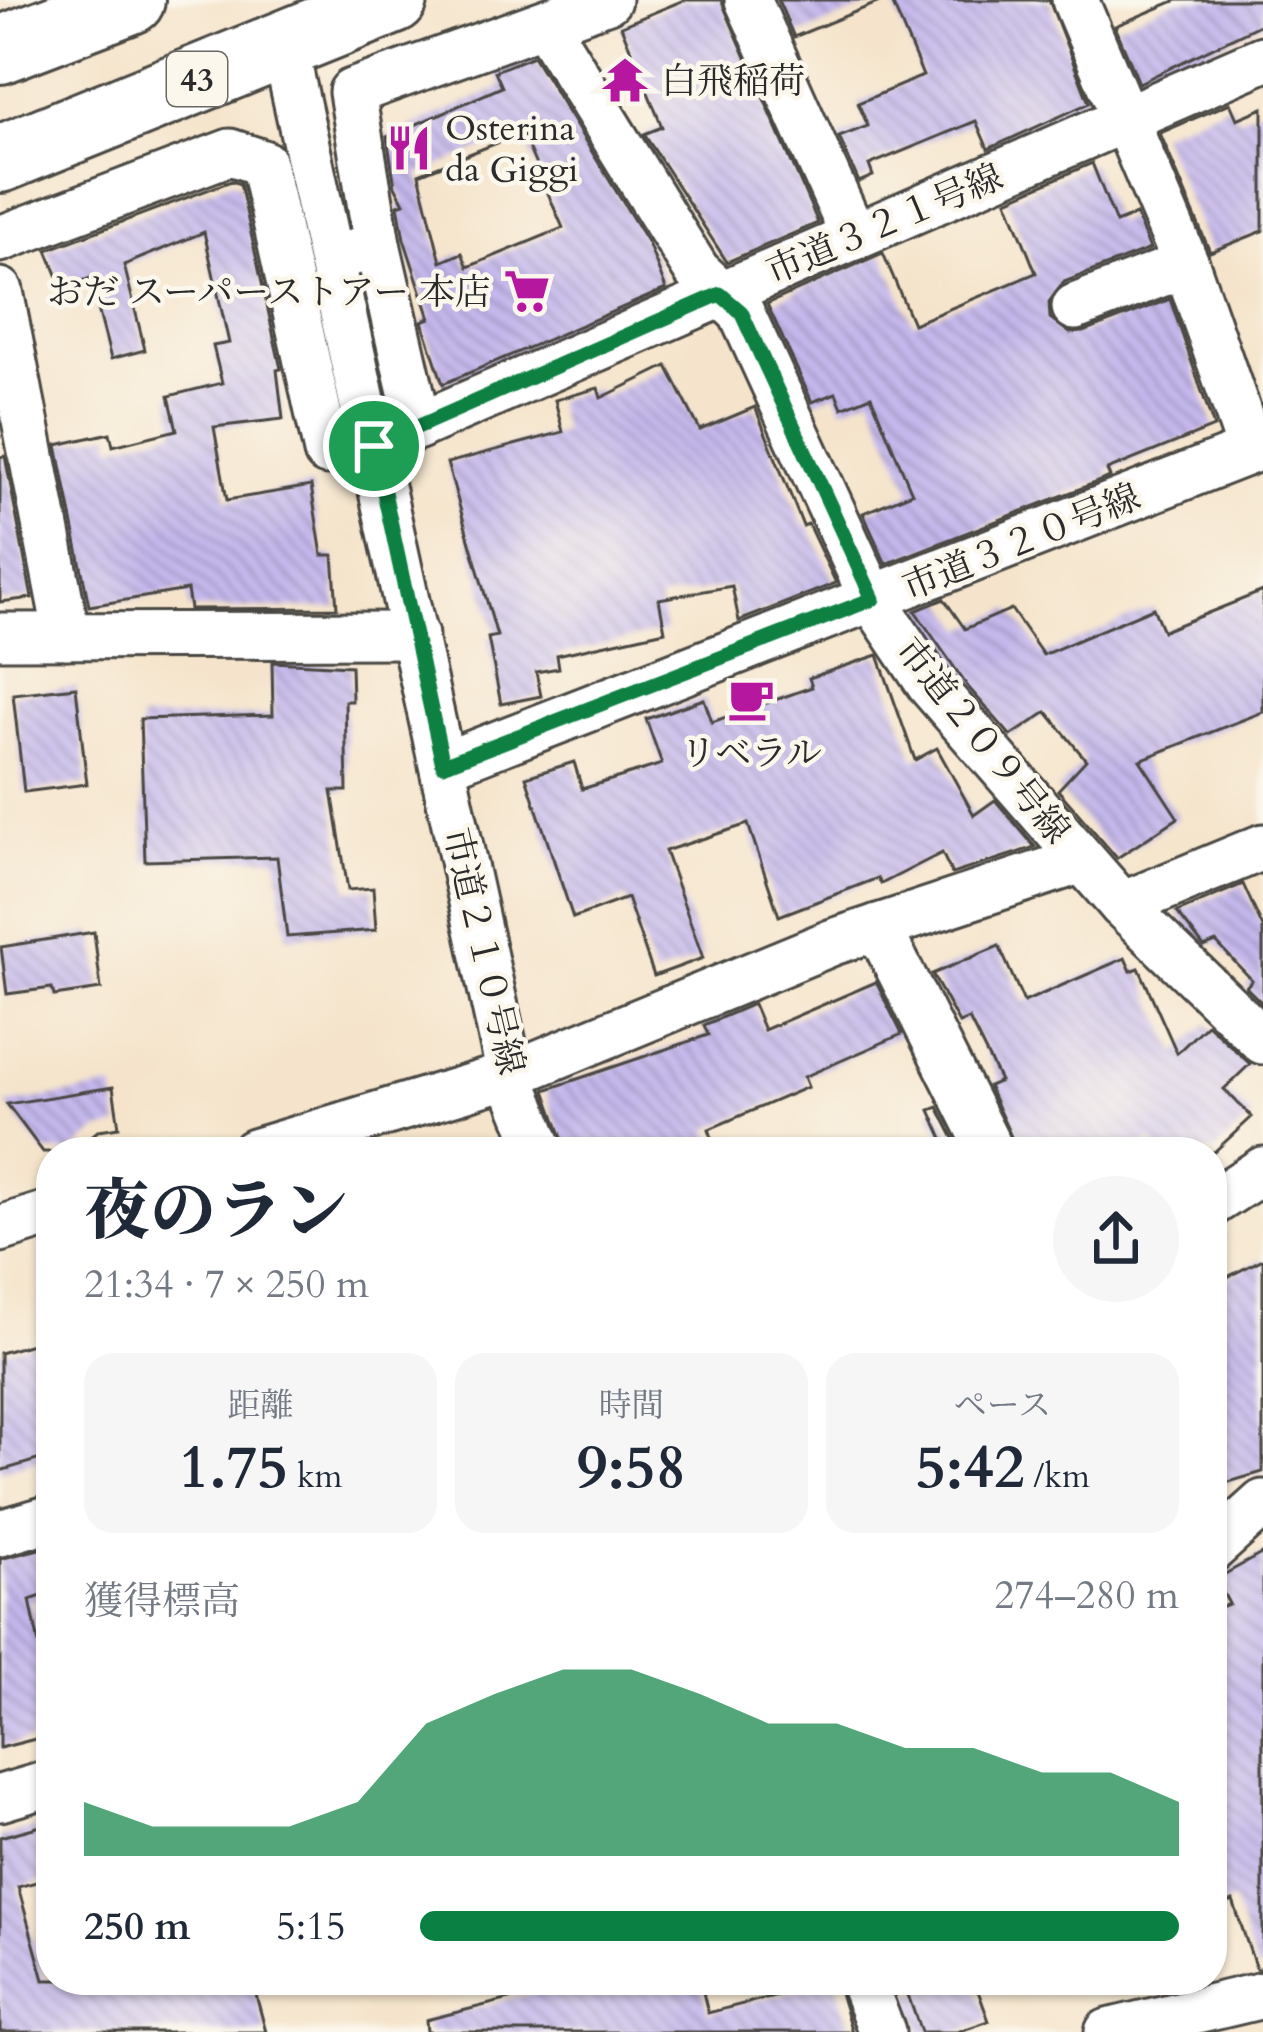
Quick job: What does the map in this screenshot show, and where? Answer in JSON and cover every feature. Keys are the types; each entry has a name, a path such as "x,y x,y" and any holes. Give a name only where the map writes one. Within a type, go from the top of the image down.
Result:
{"highway":[{"path":"0,8 22,0"},
{"path":"0,50 131,0"},
{"name":"43","path":"0,159 288,22 394,0"},
{"path":"0,112 288,22"}],"street":[{"path":"419,426 377,244 352,92 608,0"},
{"path":"748,0 854,237"},
{"path":"1075,0 1186,263 1257,448"},
{"name":"市道２１０号線","path":"288,22 334,260 511,1075 535,1137"},
{"name":"市道２０９号線","path":"546,26 697,271 741,312 873,599 930,686 1122,905 1263,1041"},
{"name":"市道３２１号線","path":"374,446 1263,59"},
{"path":"0,239 230,152 263,163 326,452 374,446"},
{"path":"334,260 377,244"},
{"path":"1075,307 1186,263"},
{"path":"0,291 67,636"},
{"name":"市道３２０号線","path":"443,765 1257,448"},
{"path":"0,636 416,635"},
{"path":"1122,905 1263,847"},
{"path":"304,1137 511,1075 878,927 1082,860"},
{"path":"878,927 983,1137"},
{"path":"1227,1193 1263,1170"},
{"path":"0,1229 36,1218"},
{"path":"0,1533 36,1522"},
{"path":"0,1798 36,1787"},
{"path":"868,1995 882,2032"},
{"path":"1108,2032 1263,1995"}],"building":[{"path":"684,0 721,0 818,223 727,262 644,134 662,127 621,26"},
{"path":"778,0 882,0 882,1 794,37"},
{"path":"891,0 1049,0 1089,103 988,149 976,121 869,165 873,176 859,182 839,137 868,126 858,103 923,76"},
{"path":"1177,0 1263,0 1263,23 1139,83 1115,26"},
{"path":"533,56 648,243 666,289 443,384 422,321 430,318 404,239 398,205 404,203 395,186 387,137 502,87 495,71","holes":["522,133 563,228 468,267 462,253 441,262 419,174"]},
{"path":"1230,103 1237,119 1263,108 1263,231 1210,252 1160,133"},
{"path":"1092,163 1116,223 1136,215 1150,249 1064,282 1049,302 1050,318 1070,333 1084,332 1170,299 1214,427 1107,470 1110,477 886,564 863,513 912,493 871,396 842,408 836,393 812,402 767,304 883,253 913,324 1036,273 1007,200"},
{"path":"231,181 240,184 281,369 277,370 283,419 214,427 227,500 311,486 322,555 333,555 337,608 190,609 187,590 89,606 57,445 110,433 113,446 177,430 169,396 222,383 213,346 229,343 204,232 124,265 145,350 111,359 90,278 63,289 47,250"},
{"path":"667,366 700,430 755,407 803,526 808,524 836,583 739,621 732,586 659,599 665,631 557,655 559,668 536,672 541,696 501,704 488,638 497,636 447,463 563,432 555,400 598,388 601,398"},
{"path":"5,456 32,598 0,602 0,457"},
{"path":"1263,591 1263,712 1140,760 1178,818 1117,858 1058,790 1086,760 1047,712 1011,736 968,687 915,611 944,599 965,629 1011,609 1043,655 1153,608 1163,631"},
{"path":"878,655 915,760 937,748 974,815 995,800 1035,847 952,874 942,853 881,884 878,878 779,916 748,824 665,851 703,958 654,976 627,898 573,918 526,777 574,762 582,789 662,764 646,719 704,699 712,722 812,687 809,678"},
{"path":"272,662 351,666 352,701 345,701 347,791 332,791 348,890 373,888 376,930 287,937 277,857 145,861 140,719 273,715"},
{"path":"76,687 87,784 24,792 13,694"},
{"path":"1243,884 1263,928 1263,1004 1246,987 1252,980 1216,942 1204,947 1177,912"},
{"path":"94,932 101,989 54,996 52,988 7,994 1,947"},
{"path":"999,946 1024,1002 1125,958 1131,971 1139,968 1177,1053 1207,1024 1250,1064 1224,1089 1252,1117 1227,1140 1011,1137 988,1086 1000,1081 969,1019 959,1023 932,974"},
{"path":"876,982 902,1034 804,1077 808,1087 709,1129 712,1137 562,1137 545,1090 708,1035 704,1025 753,1004 764,1030"},
{"path":"113,1087 119,1127 99,1130 90,1137 36,1137 36,1143 7,1104"},
{"path":"938,1107 953,1137 942,1137 930,1110"},
{"path":"1263,1259 1263,1472 1227,1483 1227,1277"},
{"path":"36,1343 36,1460 0,1471 0,1353"},
{"path":"36,1550 36,1598 30,1600 36,1629 36,1739 0,1748 0,1559"},
{"path":"1263,1553 1263,1969 1256,1969 1233,1901 1227,1903 1227,1573"},
{"path":"36,1827 36,1882 18,1887 36,1951 36,1995 256,1995 266,2032 0,2032 0,1837"},
{"path":"526,1995 704,1995 708,2013 778,1995 841,1995 852,2032 427,2032 426,2020"},
{"path":"908,1995 979,1995 989,2021 957,2032 921,2032"}],"place":[{"name":"白飛稲荷","path":"625,80"},
{"name":"Osterina da Giggi","path":"409,148"},
{"name":"おだ スーパーストアー 本店","path":"527,291"},
{"name":"リベラル","path":"751,699"}],"route":[{"path":"720,294 741,312 873,599 443,765 374,446 720,294"}]}
